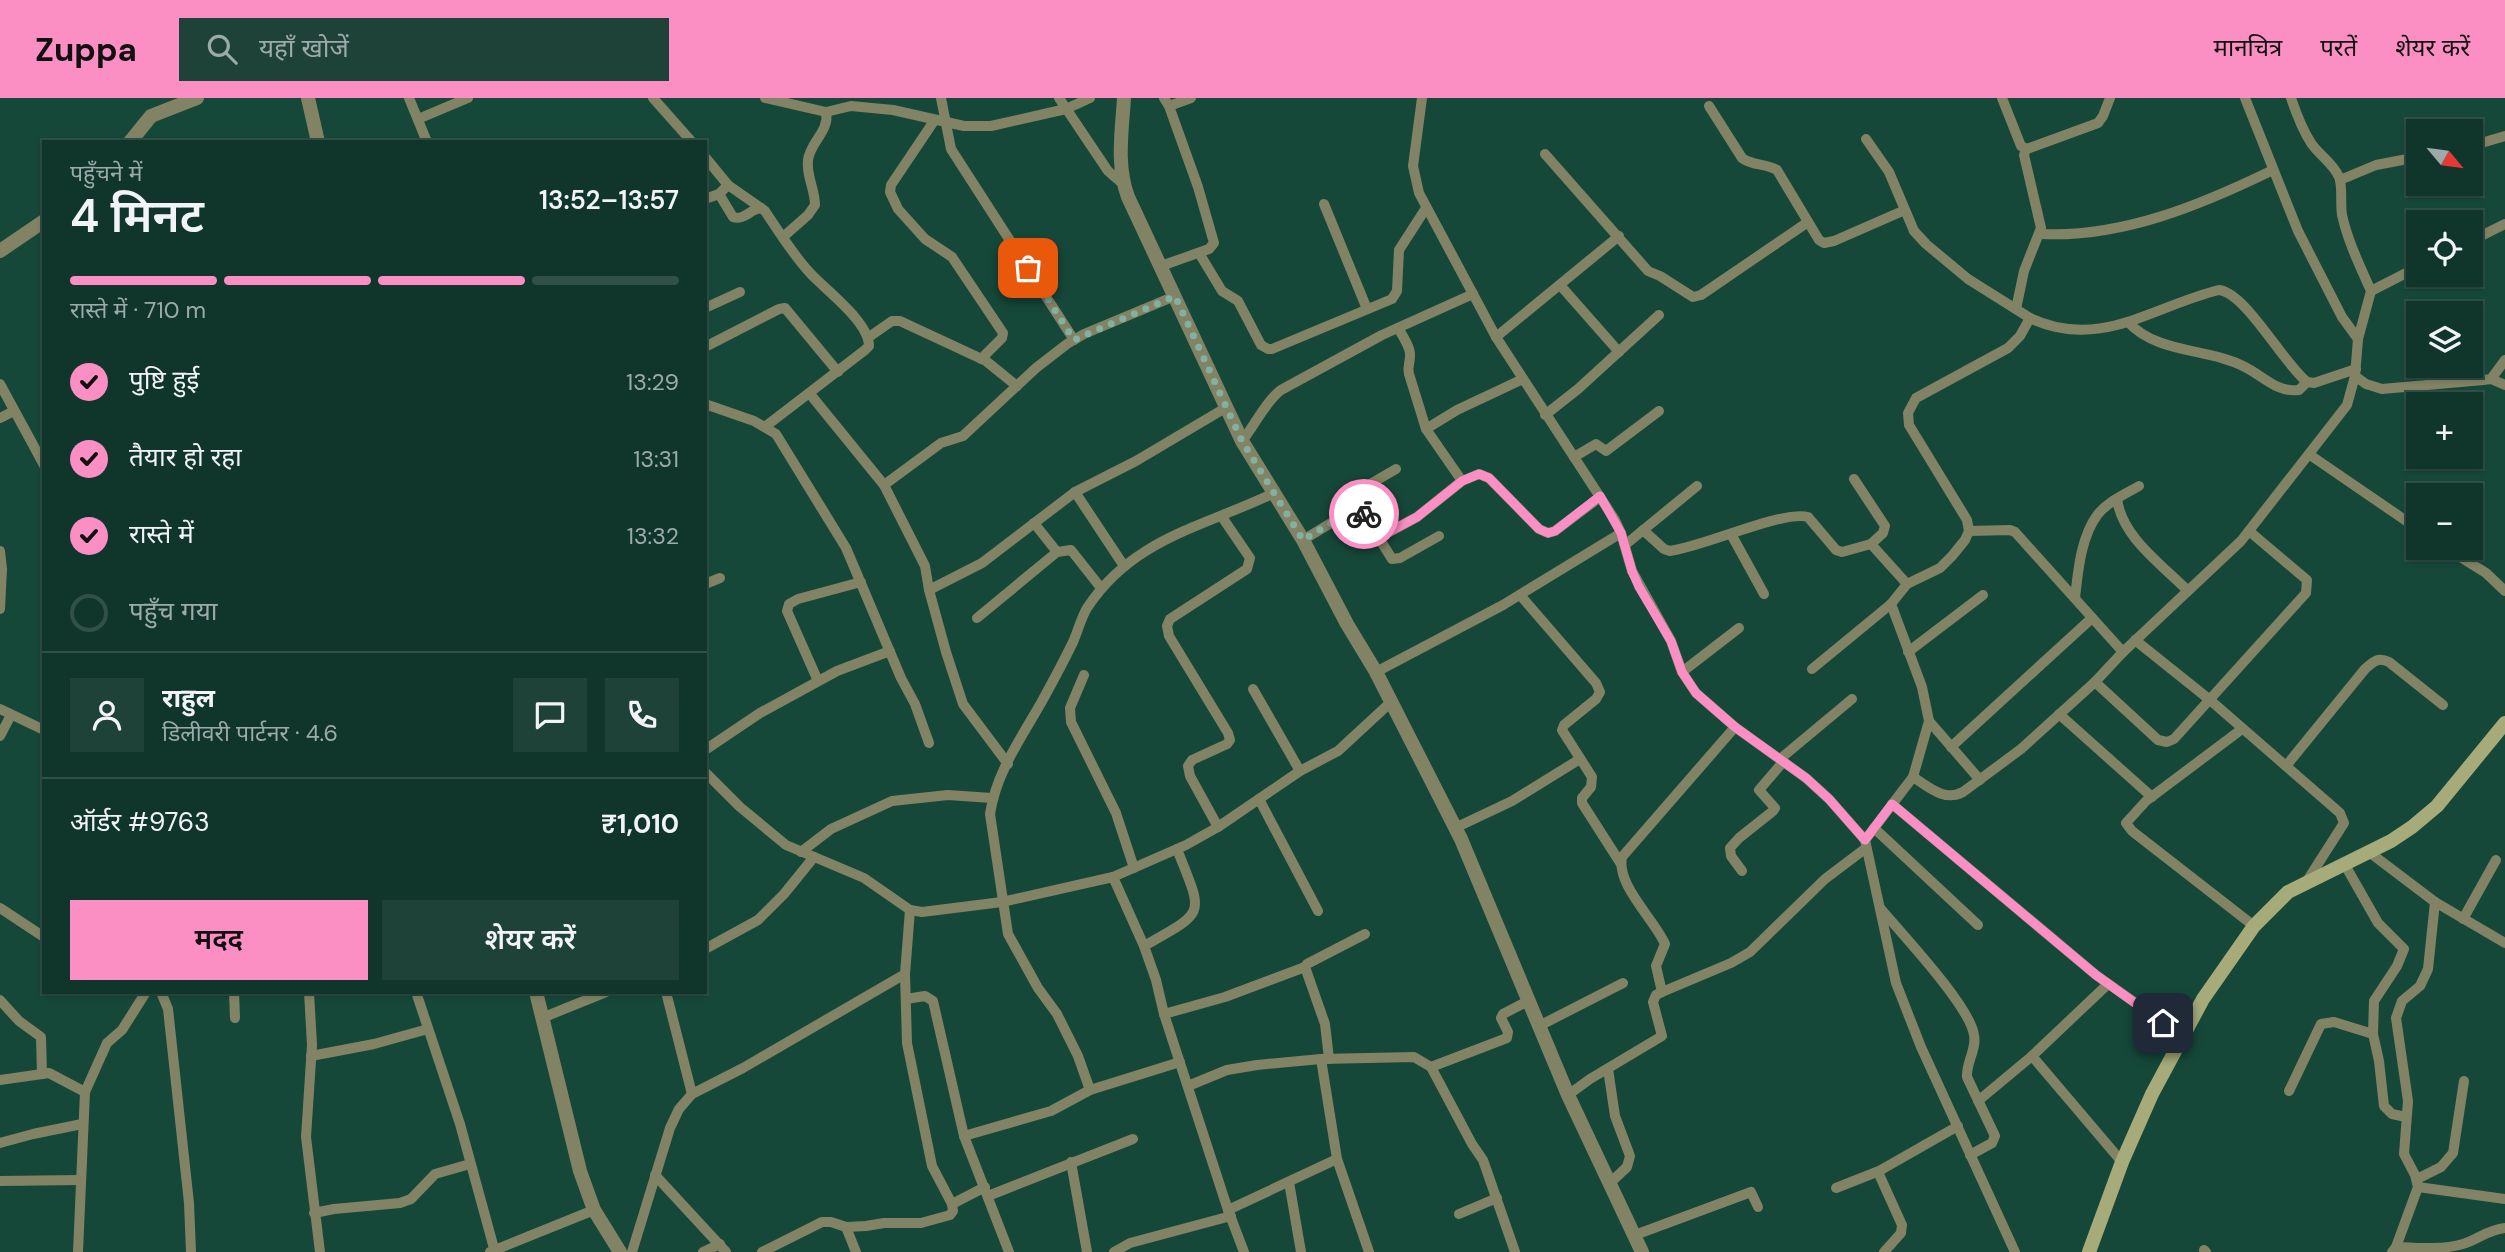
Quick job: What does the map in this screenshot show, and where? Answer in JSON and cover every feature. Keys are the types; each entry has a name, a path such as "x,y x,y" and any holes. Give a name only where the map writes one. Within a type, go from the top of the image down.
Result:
{"main road":[{"path":"2089,1252 2134,1131 2182,1036 2203,999 2254,926 2274,904 2307,881 2369,852 2412,827 2437,806 2505,723"}],"street":[{"path":"132,140 151,116 197,98"},
{"path":"309,98 318,140"},
{"path":"409,98 426,140"},
{"path":"418,119 468,98"},
{"path":"653,98 690,140"},
{"path":"765,98 826,112 851,106 892,110 940,122 991,127 1066,109 1090,98"},
{"path":"941,98 940,122 951,149 1074,340"},
{"path":"1059,98 1108,171 1123,184"},
{"path":"1124,98 1121,145 1123,184 1242,441 1303,540 1347,624 1376,672 1455,828 1569,1095 1642,1252"},
{"path":"1161,266 1213,246 1214,238 1166,102 1191,98"},
{"path":"1422,98 1413,166 1419,193 1496,337 1600,496 1621,533 1632,571 1671,641 1682,672 1696,693 1735,727 1782,760 1829,799 1865,844 1896,983 1921,1047 2014,1252"},
{"path":"2002,98 2021,146 2026,149 2098,124 2109,98"},
{"path":"2245,98 2298,231 2342,317 2358,339"},
{"path":"1913,777 1942,795 1955,797 2021,749 2095,682 2135,640 2241,541 2343,413 2350,398 2358,339 2371,291 2344,225 2340,180 2335,169 2312,145 2291,98"},
{"path":"1709,106 1742,158 1777,170 1819,240 1824,243 1905,210"},
{"path":"783,237 816,205 808,161 828,120 826,112"},
{"path":"940,122 891,185 890,192 898,209 925,239 952,257 1003,333 1002,338 981,359"},
{"path":"2483,142 2505,136"},
{"path":"1866,139 1889,172 1914,231 1968,279 2029,318 2048,327 2069,330 2120,325 2212,291 2226,291 2245,308 2307,382 2314,383 2355,372"},
{"path":"2015,309 2024,271 2041,234 2024,155 2026,149"},
{"path":"1545,154 1648,271 1661,276 1689,296 1697,297 1808,222"},
{"path":"707,159 728,185 761,208 810,273 842,304 869,337 869,345 838,372 766,426"},
{"path":"2340,180 2376,165 2406,159"},
{"path":"2041,234 2096,233 2152,218 2191,206 2273,170"},
{"path":"707,198 719,194 728,185"},
{"path":"719,194 737,219 761,208"},
{"path":"1324,204 1367,309"},
{"path":"1199,253 1222,291 1235,298 1261,345 1268,349 1392,299 1396,295 1399,250 1426,208"},
{"path":"0,251 42,222"},
{"path":"2483,235 2505,223"},
{"path":"1496,337 1619,236"},
{"path":"2371,291 2406,273"},
{"path":"1560,285 1619,352"},
{"path":"707,307 740,292"},
{"path":"1242,441 1256,424 1271,397 1398,328 1473,294"},
{"path":"884,485 940,443 963,436 1037,368 1074,340 1175,296"},
{"path":"707,346 785,308 838,372"},
{"path":"1545,415 1659,316"},
{"path":"1812,669 1891,604 1907,584 1940,568 1965,540 1969,531 1967,520 1909,425 1908,413 1916,398 2008,348 2020,336 2029,318"},
{"path":"869,337 895,320 981,359 1017,386"},
{"path":"2128,322 2142,335 2242,365 2285,390 2299,390 2307,382"},
{"path":"1398,328 1410,352 1407,365 1426,429 1462,481"},
{"path":"2491,379 2505,360"},
{"path":"2355,372 2366,384 2382,389 2491,379 2505,385"},
{"path":"1426,429 1457,410 1523,379"},
{"path":"0,384 42,461"},
{"path":"810,394 884,485 925,566 929,590 963,704 1007,764"},
{"path":"707,405 766,426 776,435 846,548 915,704 929,743"},
{"path":"929,590 982,563 1075,492 1136,461 1227,407"},
{"path":"0,418 14,411"},
{"path":"1574,457 1596,444 1606,451 1659,411"},
{"path":"2310,455 2406,521"},
{"path":"1396,469 1360,490 1357,495 1359,506 1389,557 1395,560 1439,536"},
{"path":"1378,538 1417,517 1462,481 1479,474 1484,474 1539,529 1548,533 1555,531 1600,496"},
{"path":"1643,530 1664,549 1670,551 1803,516 1808,517 1836,550 1842,552 1871,544 1883,533 1885,526 1854,479"},
{"path":"1625,545 1697,486"},
{"path":"2075,598 2078,568 2089,531 2097,516 2117,499 2139,486"},
{"path":"1075,492 1124,566"},
{"path":"1090,1090 1078,1056 1057,1014 1038,988 1008,934 990,814 992,798 999,778 1060,669 1085,612 1114,573 1145,550 1173,535 1222,517 1274,493"},
{"path":"2117,499 2119,511 2128,530 2187,590"},
{"path":"1303,540 1359,506"},
{"path":"1217,827 1190,776 1188,766 1192,760 1227,744 1230,740 1169,636 1167,626 1170,619 1250,565 1250,558 1222,517"},
{"path":"1034,523 1057,552"},
{"path":"1969,531 2015,532 2123,652"},
{"path":"2095,682 2158,740 2174,739 2306,593 2307,580 2249,531"},
{"path":"1376,672 1520,595 1621,533"},
{"path":"1731,534 1764,594"},
{"path":"1871,544 1907,584"},
{"path":"977,618 1064,549 1071,550 1101,588"},
{"path":"0,551 0,609"},
{"path":"2465,560 2486,573 2505,591"},
{"path":"707,583 720,578"},
{"path":"818,681 787,611 789,604 798,599 861,582"},
{"path":"1520,595 1596,683 1600,692 1597,699 1564,725 1562,730 1593,782 1582,798 1582,803 1621,864"},
{"path":"1908,652 1983,595"},
{"path":"1891,604 1922,687 1929,720 1980,780"},
{"path":"1951,747 2092,618"},
{"path":"1682,672 1739,628"},
{"path":"2135,640 2210,700 2340,813 2344,823 2307,881"},
{"path":"707,749 760,713 818,681 890,650"},
{"path":"2286,766 2374,661 2381,659 2389,662 2443,705"},
{"path":"1084,675 1070,708 1071,722 1116,813 1134,868"},
{"path":"1253,689 1300,771"},
{"path":"1742,871 1731,856 1731,848 1775,808 1759,790 1782,760 1852,699"},
{"path":"707,774 740,807 786,845 864,878 910,910 922,912 1002,902 1114,877 1177,849 1217,827 1300,771 1338,751 1391,702"},
{"path":"0,709 42,729"},
{"path":"2059,714 2152,797"},
{"path":"0,736 11,715"},
{"path":"1569,1095 1662,1036 1653,1002 1656,995 1750,952 1865,844 1913,777 1929,720"},
{"path":"1662,992 1656,966 1665,944 1624,878 1622,857 1735,727"},
{"path":"2242,729 2152,797 2128,820 2128,827 2254,926"},
{"path":"1455,828 1512,801 1580,759"},
{"path":"801,852 831,829 892,801 948,795 992,798"},
{"path":"1259,799 1318,911"},
{"path":"1892,804 2108,984 2182,1036"},
{"path":"1874,828 1978,925"},
{"path":"1144,946 1186,922 1196,908 1196,898 1177,849"},
{"path":"2369,852 2435,902 2505,943"},
{"path":"707,948 758,920 784,894 814,857"},
{"path":"2463,919 2496,860"},
{"path":"2345,864 2378,923 2404,949 2397,966 2374,1001 2373,1034 2384,1106 2392,1114 2406,1117"},
{"path":"1114,877 1156,980 1164,1014 1244,1252"},
{"path":"2417,1183 2404,1154 2406,1084 2396,1018 2402,1001 2420,986 2427,969 2435,902"},
{"path":"1878,906 1950,993 1975,1035 1966,1068 1967,1077 1995,1136 1992,1143 1970,1154"},
{"path":"0,908 42,936"},
{"path":"762,1252 822,1222 846,1227 921,1223 950,1215 953,1211 932,1166 907,1043 905,974 910,910"},
{"path":"1164,1014 1225,997 1305,967 1364,934"},
{"path":"1305,967 1323,1016 1325,1059 1337,1159 1369,1252"},
{"path":"632,1252 670,1128 679,1108 692,1094 743,1068 905,974"},
{"path":"1539,1026 1623,983"},
{"path":"1978,1101 2032,1056 2108,984"},
{"path":"78,1252 85,1092 107,1043 122,1030 145,994"},
{"path":"162,994 170,1023 189,1203 191,1252"},
{"path":"234,994 235,1018"},
{"path":"309,994 311,1056 306,1137 320,1252"},
{"path":"417,994 470,1164 493,1252 594,1210"},
{"path":"536,994 580,1171 594,1210 620,1252"},
{"path":"542,1018 601,994"},
{"path":"667,994 692,1094"},
{"path":"906,999 929,997 933,1000 964,1136 1009,1252"},
{"path":"0,1000 19,1021 41,1037 42,1074"},
{"path":"1431,1067 1507,1038 1508,1032 1501,1018 1503,1014 1528,1001"},
{"path":"2289,1091 2321,1024 2334,1022 2373,1034"},
{"path":"311,1056 373,1044 428,1029"},
{"path":"2032,1056 2122,1162"},
{"path":"1188,1086 1227,1070 1257,1065 1325,1059 1414,1057 1431,1067 1483,1160 1516,1252"},
{"path":"964,1136 1051,1111 1090,1090 1180,1062"},
{"path":"1608,1069 1615,1116 1630,1156 1627,1167 1610,1183"},
{"path":"0,1080 55,1074 85,1092"},
{"path":"2464,1081 2452,1153 2441,1167 2417,1183 2394,1250 2466,1243 2484,1233 2505,1228"},
{"path":"0,1143 82,1124"},
{"path":"1836,1188 1878,1172 1958,1126"},
{"path":"952,1204 1133,1139"},
{"path":"1114,1252 1130,1243 1229,1213 1337,1159"},
{"path":"1071,1162 1087,1252"},
{"path":"314,1213 400,1203 411,1199 435,1174 470,1164"},
{"path":"1878,1172 1902,1225 1902,1233 1884,1252"},
{"path":"655,1175 723,1248"},
{"path":"0,1181 80,1180"},
{"path":"1289,1182 1301,1252"},
{"path":"2417,1183 2505,1199"},
{"path":"1635,1235 1751,1192 1758,1207"},
{"path":"1459,1214 1497,1198"},
{"path":"846,1227 856,1252"},
{"path":"703,1252 723,1248"}],"way so far":[{"path":"1028,268 1074,340 1175,296 1242,441 1303,540 1359,506 1364,514"}],"route":[{"path":"1364,514 1378,538 1417,517 1462,481 1484,474 1539,529 1548,533 1555,531 1600,496 1621,533 1639,587 1671,641 1682,672 1696,693 1735,727 1806,778 1829,799 1865,840 1892,804 2096,975 2163,1023"}]}
